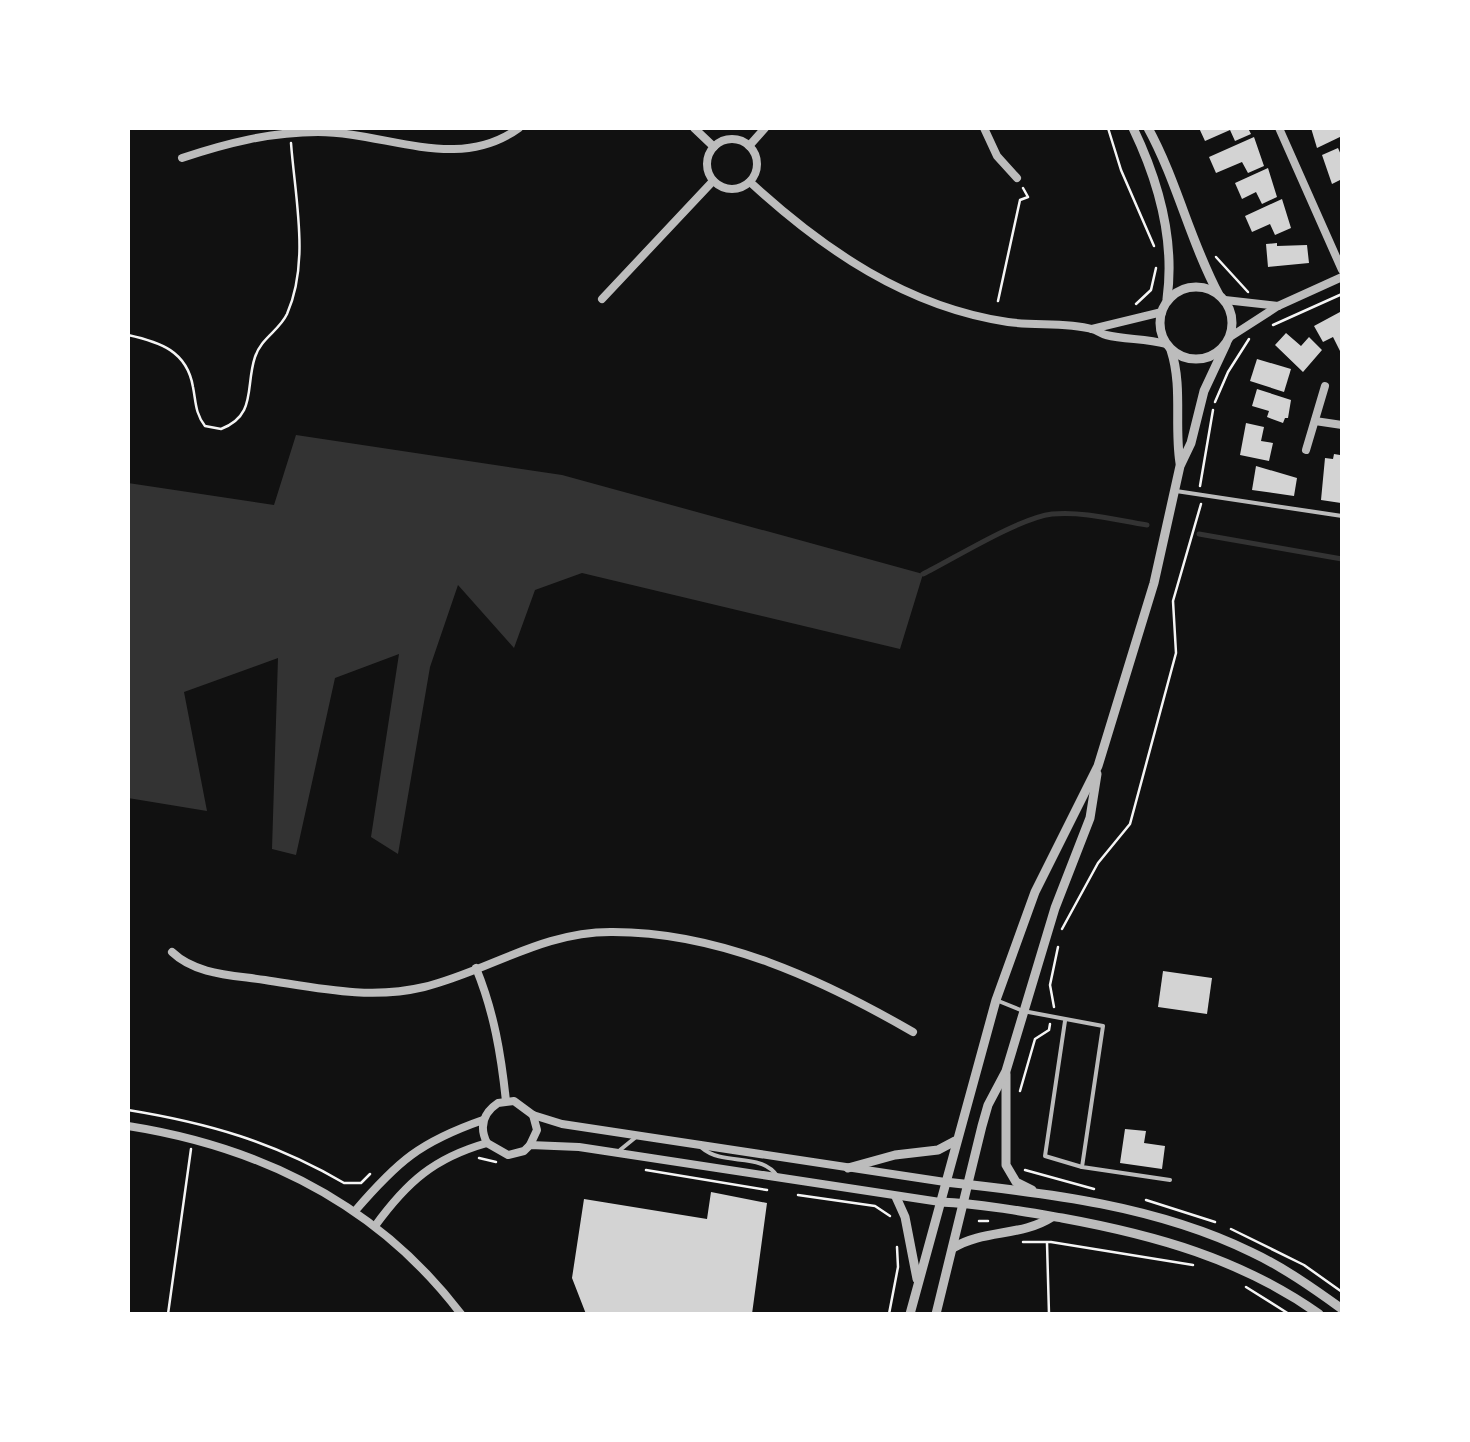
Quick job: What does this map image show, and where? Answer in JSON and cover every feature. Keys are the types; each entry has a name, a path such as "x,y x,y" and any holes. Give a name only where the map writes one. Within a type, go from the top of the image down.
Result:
{"street":[{"path":"182,158 243,140 290,133 360,135 458,151 490,146 519,128"},
{"path":"694,128 714,147"},
{"path":"749,146 766,128"},
{"path":"984,128 997,156 1017,178"},
{"path":"1133,128 1152,174 1162,214 1169,265 1160,328 1177,372 1176,436 1180,466"},
{"path":"936,1314 988,1105 1006,1071 1055,908 1090,818 1098,766 1144,620 1180,466 1191,443 1204,391 1228,341 1232,317 1202,260 1169,168 1148,128"},
{"path":"1092,328 1108,336 1145,338 1186,358 1200,360 1214,355 1278,306 1342,274 1279,128"},
{"path":"732,140 749,146 756,164 750,182 731,190 713,181 706,164 714,147 732,140"},
{"path":"602,299 713,181"},
{"path":"750,182 827,246 874,276 924,300 1004,322 1092,328 1164,307 1174,294 1190,287 1209,289 1222,298 1278,306"},
{"path":"1306,450 1325,386"},
{"path":"1315,421 1342,425"},
{"path":"910,1314 996,1000 1035,892 1098,766"},
{"path":"172,952 186,964 218,973 358,993 410,990 568,935 660,935 803,974 850,995 914,1032"},
{"path":"476,968 490,1002 506,1101"},
{"path":"1006,1071 1006,1165 1016,1182 1041,1195"},
{"path":"533,1114 536,1130 524,1151 508,1155 487,1144 484,1120 492,1107 506,1101 522,1104 533,1114 562,1124 1121,1209 1192,1228 1251,1252 1342,1308"},
{"path":"355,1211 387,1174 421,1146 484,1120"},
{"path":"128,1126 193,1138 270,1164 314,1186 355,1211 428,1273 461,1314"},
{"path":"848,1168 896,1154 938,1150 955,1141"},
{"path":"374,1226 405,1186 426,1169 487,1144"},
{"path":"530,1145 559,1145 896,1197 964,1203 1153,1236 1203,1252 1260,1278 1319,1314"},
{"path":"896,1197 905,1218 918,1282"},
{"path":"953,1248 968,1238 1038,1226 1052,1217"}],"lane":[{"path":"1176,491 1342,516"},
{"path":"996,1000 1023,1011 1103,1026 1082,1167"},
{"path":"1066,1020 1045,1156 1082,1167 1170,1180"},
{"path":"616,1153 638,1136"},
{"path":"698,1146 710,1155 767,1165 779,1179"}],"path":[{"path":"1108,128 1156,253"},
{"path":"128,335 162,344 180,356 189,372 196,410 205,426 226,428 243,413 250,399 258,350 286,317 299,266 290,133"},
{"path":"998,301 1020,200 1028,197 1017,178"},
{"path":"1214,255 1250,295"},
{"path":"1136,304 1151,290 1156,260"},
{"path":"1268,327 1342,294"},
{"path":"1062,929 1098,864 1130,824 1176,653 1173,601 1202,505 1199,495 1215,402 1238,356 1259,330"},
{"path":"1056,1002 1050,985 1058,943"},
{"path":"128,1110 248,1136 344,1184 360,1183 370,1174"},
{"path":"168,1314 193,1138"},
{"path":"471,1160 508,1164"},
{"path":"644,1170 768,1190"},
{"path":"798,1195 875,1206 894,1222"},
{"path":"979,1221 988,1221"},
{"path":"889,1314 898,1266 897,1237"},
{"path":"1019,1242 1047,1242 1206,1268"},
{"path":"1047,1242 1048,1314"},
{"path":"1238,1282 1290,1314"}],"shaded area":[{"path":"296,435 562,475 923,574 900,649 582,573 535,590 514,648 458,585 430,667 398,854 371,837 399,654 335,678 296,855 272,849 278,658 184,692 207,811 128,798 128,483 274,505"}],"building":[{"path":"1199,128 1248,128 1251,134 1235,141 1230,130 1205,141"},
{"path":"1311,128 1342,128 1342,136 1317,148"},
{"path":"1254,137 1264,166 1248,173 1242,162 1216,173 1209,157"},
{"path":"1338,148 1342,179 1332,184 1322,155"},
{"path":"1268,168 1277,197 1262,204 1256,192 1242,199 1235,183"},
{"path":"1282,199 1291,228 1275,235 1270,224 1252,232 1245,216"},
{"path":"1266,244 1307,245 1309,263 1268,267"},
{"path":"1340,312 1342,355 1333,337 1323,342 1314,326"},
{"path":"1286,333 1301,346 1309,337 1322,350 1303,372 1275,345"},
{"path":"1257,359 1291,369 1284,392 1250,381"},
{"path":"1257,389 1291,400 1288,418 1283,423 1267,417 1269,411 1252,406"},
{"path":"1246,423 1264,427 1261,441 1273,443 1269,461 1240,455"},
{"path":"1334,454 1342,460 1341,503 1321,500 1325,458 1333,459"},
{"path":"1256,466 1297,478 1294,496 1252,490"},
{"path":"1163,971 1212,978 1207,1014 1158,1007"},
{"path":"1125,1129 1146,1131 1144,1143 1165,1146 1162,1169 1120,1163"},
{"path":"711,1192 767,1203 752,1314 586,1314 572,1278 584,1199 707,1219"}],"waterway":[{"path":"923,574 1038,517 1064,513 1147,525"},
{"path":"1199,534 1342,559"}]}
